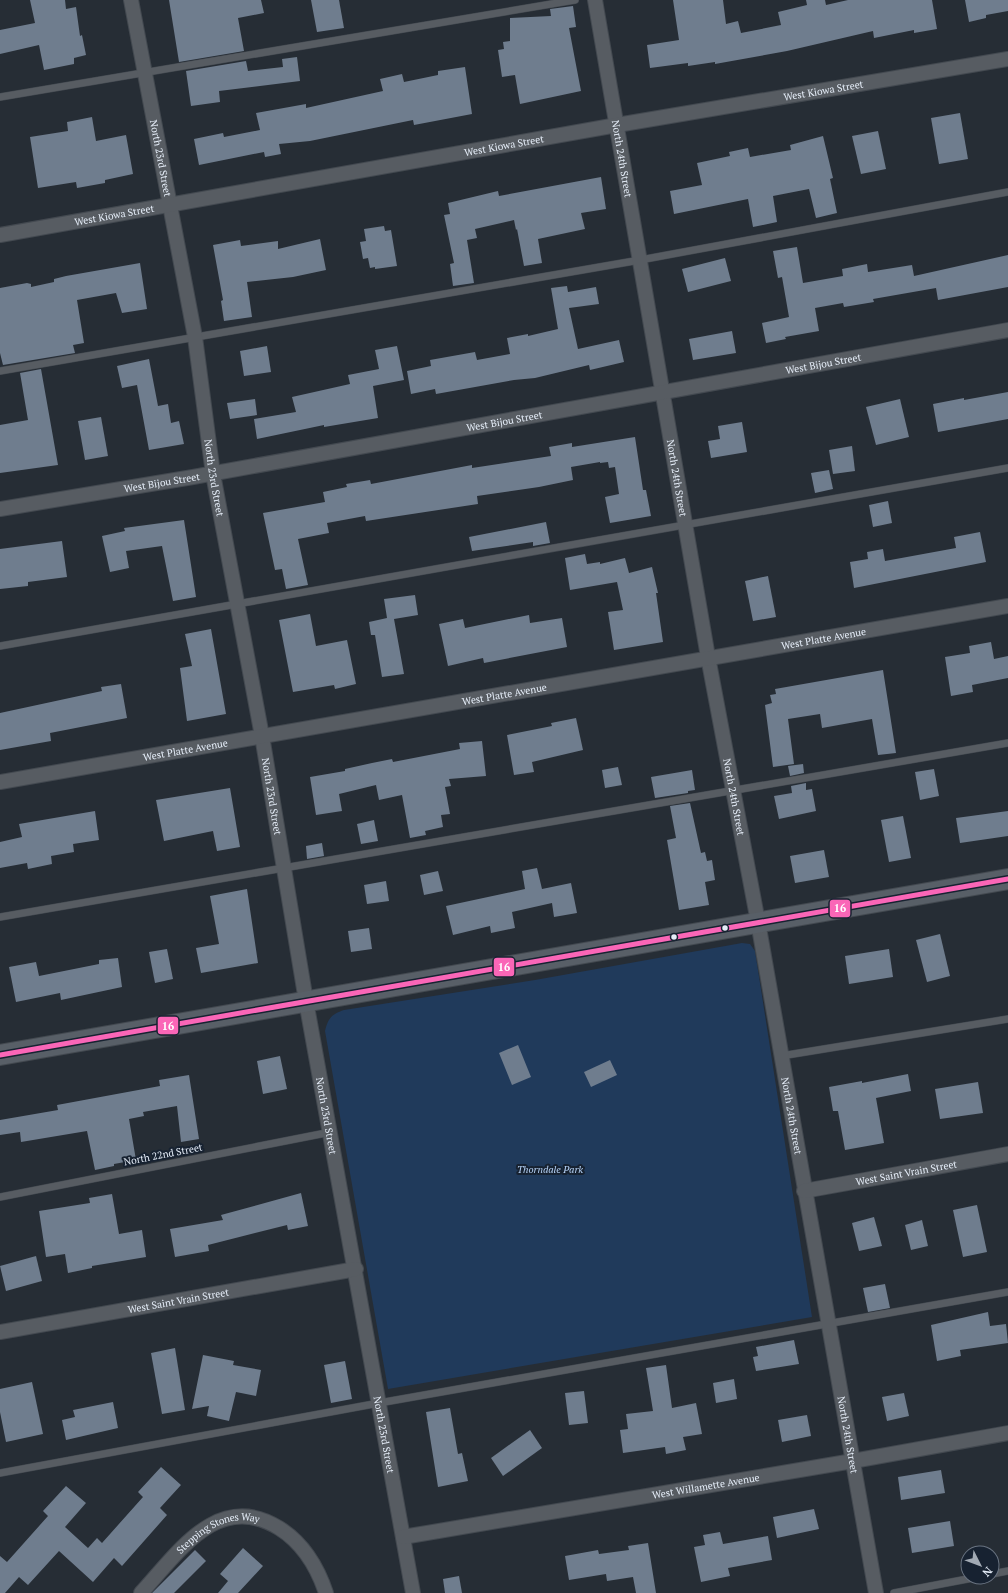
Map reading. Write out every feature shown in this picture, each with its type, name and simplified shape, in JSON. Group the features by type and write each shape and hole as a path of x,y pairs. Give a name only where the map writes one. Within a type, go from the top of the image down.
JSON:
{"main road":[{"path":"0,1055 1008,879"}],"street":[{"name":"North 23rd Street","path":"131,0 143,72 195,338 213,474 262,736 306,1001 356,1268 412,1593"},
{"name":"North 24th Street","path":"595,0 684,523 758,922 804,1191 876,1593"},
{"name":"West Kiowa Street","path":"0,235 617,125 1008,58"},
{"name":"West Bijou Street","path":"0,509 213,474 1008,330"},
{"name":"West Platte Avenue","path":"0,782 708,657 1008,606"},
{"name":"West Saint Vrain Street","path":"804,1191 1008,1154"},
{"name":"West Saint Vrain Street","path":"0,1332 356,1268"},
{"name":"West Willamette Avenue","path":"403,1537 853,1461 1008,1433"},
{"name":"Stepping Stones Way","path":"141,1593 194,1537 218,1520 229,1516 241,1515 253,1516 268,1522 296,1542 314,1565 326,1593"}],"lane":[{"path":"0,98 143,72 575,0"},
{"path":"0,371 640,260 1008,192"},
{"path":"0,646 237,605 684,523 1008,468"},
{"path":"0,917 1008,743"},
{"path":"781,1056 1008,1019"},
{"name":"North 22nd Street","path":"0,1197 330,1132"},
{"path":"0,1473 828,1322 1008,1292"},
{"path":"894,1593 960,1580"}],"green space":[{"name":"Thorndale Park","path":"742,943 750,944 755,951 812,1317 388,1389 325,1031 331,1017 344,1010 535,980"}],"building":[{"path":"30,0 65,0 66,9 76,7 80,36 82,35 86,55 74,58 74,64 44,70 39,45 0,54 0,30 35,23"},
{"path":"169,0 261,0 264,13 238,18 244,51 179,62"},
{"path":"311,0 339,0 344,28 317,32"},
{"path":"673,0 723,0 726,24 738,21 741,33 781,25 778,12 807,5 806,0 825,0 826,5 848,0 932,0 937,29 914,33 914,30 874,38 873,31 787,51 715,64 715,62 688,66 688,63 650,68 647,45 679,40"},
{"path":"965,0 1008,0 1008,11 986,15 986,18 969,22"},
{"path":"573,6 576,27 569,28 581,91 520,104 515,75 502,77 498,50 504,49 503,42 510,41 510,18 551,16 550,9"},
{"path":"297,57 300,81 219,91 220,102 191,106 186,71 246,61 248,71 283,67 282,59"},
{"path":"465,67 472,114 414,125 413,120 310,141 279,144 281,154 265,157 264,152 199,165 194,139 223,133 224,137 260,130 256,113 306,104 306,108 383,91 380,79 402,74 404,82 438,75 438,71"},
{"path":"960,113 968,159 939,164 931,118"},
{"path":"92,117 96,141 126,135 133,174 105,180 105,183 77,188 76,182 38,188 30,137 68,131 67,122"},
{"path":"878,131 886,169 861,174 852,136"},
{"path":"823,136 833,178 830,179 837,213 816,218 809,189 773,196 777,222 753,227 748,199 674,214 670,191 702,185 697,163 730,156 729,152 748,148 750,157 791,150 790,145"},
{"path":"601,177 606,209 581,213 585,229 538,239 542,263 524,266 514,220 475,229 477,238 467,240 474,283 453,286 450,264 454,263 444,215 450,214 448,203 498,191 499,196"},
{"path":"384,226 385,231 391,230 397,266 375,269 375,267 370,268 368,258 363,259 360,242 366,241 364,229"},
{"path":"320,239 326,270 293,277 247,282 252,317 224,321 221,301 223,300 213,245 240,240 241,246 278,241 278,249"},
{"path":"797,247 803,283 843,276 842,269 867,264 868,272 912,265 914,276 1008,255 1008,287 938,300 936,288 873,299 874,302 844,307 843,303 815,308 819,331 785,337 786,339 766,343 762,323 789,317 782,277 778,278 773,251"},
{"path":"725,258 731,281 688,292 682,269"},
{"path":"140,263 147,309 122,313 116,293 77,300 84,343 73,345 75,353 3,365 0,353 0,288 27,283 31,284 31,287 54,282 54,279 66,276"},
{"path":"567,286 568,292 596,287 599,304 569,308 578,349 619,340 624,362 590,370 589,365 535,378 514,380 436,394 435,389 411,394 407,371 431,366 430,360 475,352 477,360 510,354 507,338 528,334 528,336 558,329 551,288"},
{"path":"732,331 736,353 693,360 689,339"},
{"path":"267,346 271,372 244,376 240,351"},
{"path":"397,346 404,380 373,386 378,418 324,427 324,425 257,439 254,419 296,412 292,397 350,384 348,375 379,369 375,350"},
{"path":"149,359 158,406 168,404 171,423 179,421 184,444 149,450 137,385 122,388 117,366"},
{"path":"41,369 58,465 0,473 0,425 28,420 20,373"},
{"path":"1008,392 1008,419 938,432 933,404"},
{"path":"255,399 257,415 230,419 227,403"},
{"path":"900,399 909,437 876,445 866,407"},
{"path":"101,417 108,456 85,460 78,421"},
{"path":"742,422 747,452 711,458 708,441 720,439 718,426"},
{"path":"635,437 643,490 646,490 651,516 610,523 605,497 619,494 615,467 609,468 608,462 600,462 571,467 573,480 539,487 477,496 478,504 366,521 365,516 327,523 329,533 298,539 308,585 286,589 282,569 275,570 263,513 325,502 323,492 347,487 346,484 370,480 371,484 472,465 472,468 551,456 549,447 572,443 572,447"},
{"path":"852,446 855,471 833,474 829,450"},
{"path":"829,470 833,489 815,493 811,473"},
{"path":"888,501 892,523 873,527 869,505"},
{"path":"184,520 196,597 173,601 162,546 126,551 129,568 110,572 102,536 125,531 124,528"},
{"path":"546,522 550,543 533,546 533,542 472,551 469,537"},
{"path":"980,532 986,562 854,588 850,562 868,559 867,552 883,549 885,561 956,548 954,537"},
{"path":"62,541 67,577 28,582 28,586 0,589 0,549"},
{"path":"585,554 587,564 600,562 600,564 625,558 629,573 652,567 658,593 656,593 663,642 614,650 608,612 623,610 617,582 570,590 565,558"},
{"path":"768,576 776,617 753,621 745,581"},
{"path":"415,595 418,615 394,619 404,674 382,677 375,635 371,635 369,622 387,618 384,599"},
{"path":"310,614 316,646 347,640 356,684 335,689 334,685 293,692 279,620"},
{"path":"529,615 530,623 562,618 567,647 484,663 483,658 448,666 439,624 463,619 465,628"},
{"path":"211,629 226,714 187,721 180,668 192,666 185,634"},
{"path":"991,642 994,659 1008,656 1008,678 972,685 973,692 951,696 945,657 970,653 969,646"},
{"path":"883,670 896,753 878,755 872,719 822,728 820,714 788,719 794,764 773,767 765,705 772,703 770,695 776,694 775,689"},
{"path":"121,684 127,718 50,733 51,741 0,750 0,713 102,691 101,687"},
{"path":"576,718 583,750 532,762 534,772 514,775 507,735 552,726 551,723"},
{"path":"482,741 486,776 449,779 451,786 445,787 450,814 441,815 443,827 425,831 426,835 410,838 402,795 379,800 376,785 339,794 342,811 316,815 310,777 345,771 345,769 392,759 393,762 460,749 459,743"},
{"path":"803,764 804,773 790,776 788,766"},
{"path":"618,767 622,785 605,788 602,770"},
{"path":"934,769 939,796 920,800 915,772"},
{"path":"692,770 695,790 688,791 688,793 655,798 651,777"},
{"path":"806,783 806,790 812,789 816,811 779,819 774,796 792,793 791,786"},
{"path":"230,788 240,847 217,851 213,831 164,841 156,800"},
{"path":"690,803 701,853 705,852 707,861 712,860 715,880 705,882 709,905 679,910 667,840 676,838 670,806"},
{"path":"95,811 99,840 73,844 74,852 51,856 52,864 28,869 27,863 0,868 0,842 22,837 19,824"},
{"path":"1008,811 1008,836 960,843 956,818"},
{"path":"903,816 911,858 889,862 881,820"},
{"path":"374,820 378,841 361,844 357,824"},
{"path":"322,843 324,856 307,859 306,846"},
{"path":"824,850 829,877 795,883 790,856"},
{"path":"537,868 542,889 571,883 577,913 554,917 552,903 512,912 515,928 491,933 490,926 453,935 446,906 525,889 522,871"},
{"path":"438,871 443,891 424,895 420,875"},
{"path":"386,881 389,901 367,904 364,885"},
{"path":"247,889 258,963 201,973 196,948 219,944 210,896"},
{"path":"369,928 372,949 351,952 348,931"},
{"path":"940,934 950,976 927,982 916,940"},
{"path":"167,949 173,979 155,983 149,952"},
{"path":"889,949 893,977 849,984 845,956"},
{"path":"118,958 122,987 61,1000 60,993 16,1002 9,967 36,962 39,976 99,964 99,960"},
{"path":"518,1045 531,1077 512,1085 499,1053"},
{"path":"280,1056 287,1089 263,1094 257,1061"},
{"path":"610,1060 617,1075 591,1087 584,1072"},
{"path":"908,1074 911,1091 876,1098 884,1143 845,1150 838,1111 833,1111 829,1087 862,1081 862,1083"},
{"path":"189,1075 199,1139 181,1142 177,1106 143,1112 144,1116 129,1119 136,1160 114,1164 114,1166 95,1170 87,1131 21,1142 20,1132 0,1135 0,1120 58,1110 57,1105 160,1086 159,1080"},
{"path":"978,1082 983,1113 940,1119 935,1089"},
{"path":"301,1193 308,1226 288,1230 287,1225 208,1245 209,1251 175,1257 170,1229 223,1220 221,1215"},
{"path":"112,1194 119,1234 142,1230 146,1257 92,1266 92,1268 68,1273 65,1254 46,1257 39,1211 90,1203 89,1198"},
{"path":"977,1205 987,1252 963,1257 953,1210"},
{"path":"874,1217 882,1246 859,1251 852,1223"},
{"path":"922,1220 928,1246 911,1250 905,1225"},
{"path":"36,1256 42,1281 6,1291 0,1266"},
{"path":"885,1284 890,1308 868,1312 863,1288"},
{"path":"988,1312 990,1326 1006,1324 1008,1343 960,1350 961,1356 937,1361 931,1325"},
{"path":"794,1340 799,1364 756,1371 753,1357 758,1356 756,1347"},
{"path":"175,1348 185,1410 162,1414 151,1353"},
{"path":"203,1355 234,1361 233,1365 261,1370 256,1396 236,1392 229,1421 207,1416 209,1406 192,1409"},
{"path":"345,1361 352,1399 331,1403 324,1365"},
{"path":"666,1365 672,1408 696,1403 702,1434 683,1437 686,1450 666,1454 665,1447 623,1453 620,1430 628,1429 626,1414 653,1411 646,1368"},
{"path":"734,1379 737,1399 716,1403 713,1383"},
{"path":"32,1382 43,1434 6,1442 0,1412 0,1389"},
{"path":"584,1391 588,1423 569,1425 565,1393"},
{"path":"904,1393 909,1416 887,1421 882,1397"},
{"path":"113,1402 118,1428 66,1440 62,1420 75,1417 73,1410"},
{"path":"450,1408 458,1454 462,1453 468,1481 438,1487 426,1412"},
{"path":"807,1415 811,1436 782,1442 778,1420"},
{"path":"530,1430 542,1448 503,1476 491,1458"},
{"path":"161,1467 181,1485 160,1508 167,1515 122,1566 114,1558 93,1582 59,1551 28,1585 19,1577 5,1593 0,1593 0,1556 7,1562 48,1516 43,1511 66,1486 86,1503 65,1527 88,1548 97,1538 102,1543 143,1497 138,1492"},
{"path":"941,1470 945,1493 901,1500 898,1477"},
{"path":"814,1509 819,1529 777,1538 773,1517"},
{"path":"950,1521 954,1546 912,1553 908,1528"},
{"path":"720,1532 723,1544 768,1536 772,1560 728,1568 730,1576 701,1582 694,1547 705,1545 703,1535"},
{"path":"648,1543 656,1593 636,1593 633,1577 607,1581 606,1574 569,1580 565,1556 598,1550 599,1554 629,1550 628,1546"},
{"path":"243,1548 263,1566 238,1593 218,1593 228,1581 220,1574"},
{"path":"195,1550 206,1561 174,1593 152,1593"},
{"path":"459,1576 462,1593 445,1593 443,1579"}],"transit line":[{"name":"16","path":"0,1055 1008,879"}]}
